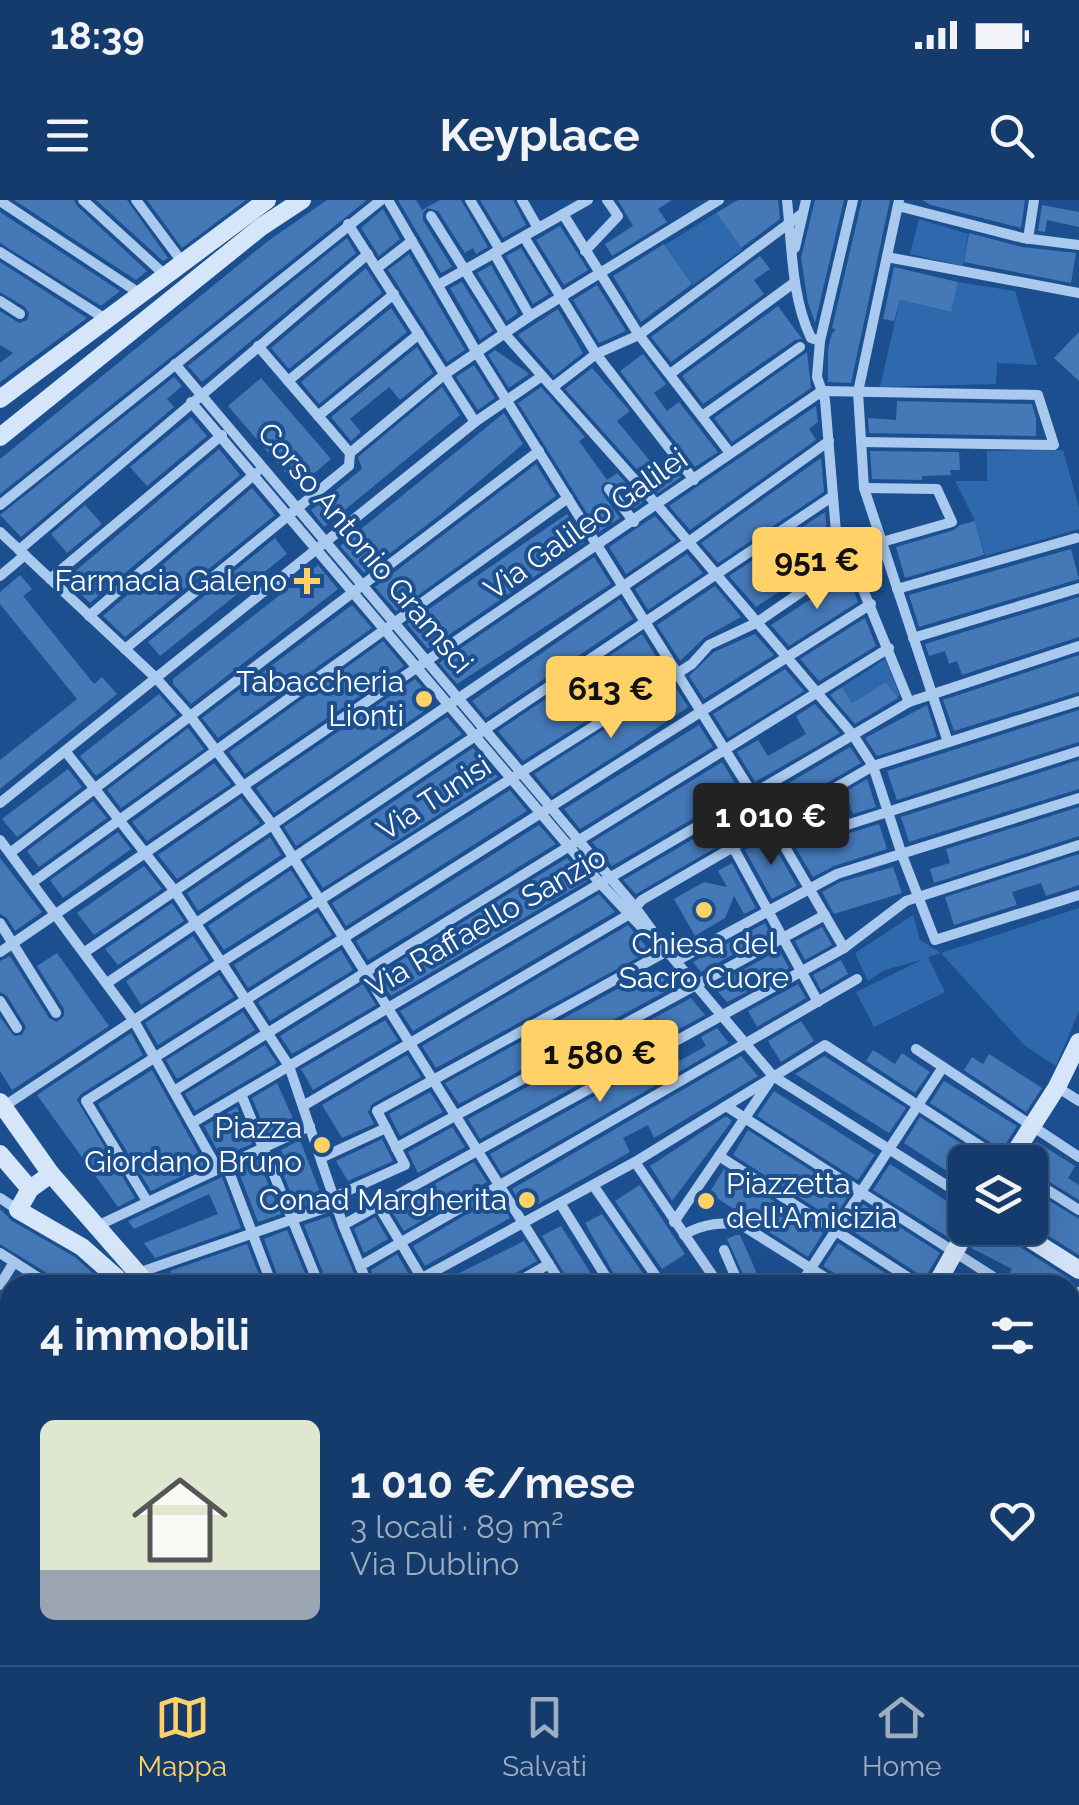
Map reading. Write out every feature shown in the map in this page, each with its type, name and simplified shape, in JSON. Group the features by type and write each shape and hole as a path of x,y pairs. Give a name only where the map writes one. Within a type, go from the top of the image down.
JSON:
{"street":[{"path":"83,200 165,275"},
{"path":"136,200 183,263"},
{"path":"0,399 267,200"},
{"path":"0,437 261,227 302,200"},
{"path":"0,505 348,224 384,200 621,588 753,794 844,948"},
{"path":"470,200 530,316"},
{"path":"522,200 538,228"},
{"path":"438,285 588,200"},
{"path":"584,251 618,216 607,200"},
{"path":"125,649 348,466 350,454 445,374 559,296 719,200"},
{"path":"788,200 795,282 803,320 811,338 820,342"},
{"path":"793,256 806,200"},
{"path":"853,200 820,342 817,377 829,441 838,556 855,570 910,702"},
{"path":"1028,239 1034,200"},
{"path":"0,201 139,294"},
{"path":"948,742 864,488 858,392 899,203 1028,239 1079,245"},
{"path":"552,388 596,354 639,334 803,213"},
{"path":"563,214 639,334 730,453"},
{"path":"431,216 505,334 853,735 873,766 935,940 1079,896"},
{"path":"348,224 475,422"},
{"path":"524,236 596,354 694,480"},
{"path":"377,268 412,242"},
{"path":"0,252 104,318"},
{"path":"0,576 195,399 368,254"},
{"path":"886,257 1079,293"},
{"path":"670,374 795,282"},
{"path":"288,381 394,294"},
{"path":"0,301 20,314"},
{"path":"318,416 419,334"},
{"path":"258,346 350,454"},
{"path":"702,416 800,347"},
{"name":"Corso Antonio Gramsci","path":"175,364 195,399 774,1076 948,1186"},
{"path":"0,803 475,422 542,376"},
{"path":"822,392 1038,395 1054,445 861,442"},
{"name":"Via Galileo Galilei","path":"0,952 822,392"},
{"path":"50,579 224,433"},
{"path":"84,952 687,543 829,441"},
{"path":"10,853 539,451"},
{"path":"89,616 257,472"},
{"name":"Via Tunisi","path":"2,1105 692,664 709,645 756,623 845,562 882,542 952,522 936,488 864,488"},
{"path":"609,490 634,522"},
{"path":"108,983 834,496"},
{"path":"33,882 568,498"},
{"path":"0,532 156,678 272,824 556,1275"},
{"path":"897,589 1076,538"},
{"path":"912,638 1079,588"},
{"path":"147,1202 86,1101 871,604"},
{"name":"Via Raffaello Sanzio","path":"192,1123 910,702 1079,646"},
{"path":"174,1092 889,648"},
{"path":"303,1106 412,1045 733,847 873,766 1079,701"},
{"path":"830,830 1079,751"},
{"path":"66,752 174,890 289,1066 332,1203 364,1275"},
{"path":"676,961 837,874 1079,798"},
{"path":"0,840 134,1021 192,1123 222,1166 268,1275"},
{"path":"342,1224 844,948 906,901 1079,845"},
{"path":"733,847 818,1002"},
{"path":"396,1148 825,915"},
{"path":"0,922 56,1013"},
{"path":"153,1275 332,1203 350,1190 405,1165 377,1112 668,951"},
{"path":"360,1266 857,979"},
{"path":"0,1002 17,1028"},
{"path":"1019,1145 1057,1087 1079,1044"},
{"path":"436,1275 635,1162 825,1046 980,1145"},
{"path":"916,1049 1079,1157"},
{"path":"806,1275 943,1067"},
{"path":"674,1222 774,1076"},
{"path":"1057,1087 1079,1102"},
{"path":"241,1094 314,1275"},
{"path":"2,1105 51,1174 140,1275"},
{"path":"726,1106 990,1275"},
{"path":"97,1226 310,1126"},
{"path":"321,1158 386,1128"},
{"path":"0,1154 30,1189"},
{"path":"719,1156 904,1275"},
{"path":"635,1162 712,1275"},
{"path":"18,1210 30,1189 51,1174"},
{"path":"593,1185 655,1275"},
{"path":"1048,1190 1079,1210"},
{"path":"0,1198 82,1248 109,1275"},
{"path":"560,1203 605,1275"},
{"path":"378,1205 420,1275"},
{"path":"684,1234 697,1227 734,1223 745,1226 821,1275"},
{"path":"941,1275 957,1245"},
{"path":"1040,1245 1079,1270"},
{"path":"724,1250 735,1275"},
{"path":"0,1253 34,1275"},
{"path":"6,1275 14,1262"},
{"path":"530,1275 549,1264"}],"shaded area":[{"path":"716,213 742,250 693,285 665,245"},
{"path":"919,219 968,234 963,266 910,254"},
{"path":"958,282 1015,291 1037,365 997,363 996,384 880,387 900,300 950,312"},
{"path":"1063,450 1079,508 1079,529 985,556 975,521 955,481 987,481 987,451"},
{"path":"885,659 900,695 897,697 886,682 852,703 842,687"},
{"path":"1079,908 1079,1011 1056,1066 1025,1046 941,953"},
{"path":"913,915 920,940 941,953 928,957 945,992 874,1027 856,992 924,959 885,970 868,981 855,953"}],"building":[{"path":"14,200 74,200 147,271 136,280"},
{"path":"96,200 127,200 168,258 163,261"},
{"path":"147,200 246,200 182,248"},
{"path":"327,200 367,200 0,494 0,459 268,241"},
{"path":"398,200 416,200 422,210 440,200 461,200 488,247 476,254 473,248 465,253 438,211 427,208 423,220 452,267 441,273"},
{"path":"480,200 513,200 526,225 503,238"},
{"path":"618,200 672,200 658,209 667,222 612,256 605,244 633,226"},
{"path":"738,200 778,200 780,219 741,248 716,213"},
{"path":"815,200 844,200 815,323 801,258"},
{"path":"862,200 890,200 851,383 828,382 828,349 836,330 832,328"},
{"path":"922,200 1025,200 1021,228"},
{"path":"1042,205 1079,212 1079,227 1047,220 1045,232 1038,231"},
{"path":"383,209 400,239 379,256 361,228"},
{"path":"0,212 120,291 101,306 0,243"},
{"path":"560,226 588,270 564,285 536,240"},
{"path":"969,233 1022,247 1076,253 1071,283 964,262"},
{"path":"347,238 356,253 202,382 188,366"},
{"path":"664,244 692,284 641,322 613,276"},
{"path":"521,248 549,294 533,304 506,256"},
{"path":"409,254 465,350 447,362 388,270"},
{"path":"760,256 770,269 754,280 764,294 671,362 651,337"},
{"path":"0,262 87,318 0,382 0,363 13,353 0,345 0,311 19,323 27,320 29,313 0,292"},
{"path":"491,265 518,313 507,321 477,273"},
{"path":"894,267 958,282 951,312 900,300 894,321 883,319"},
{"path":"366,268 382,293 289,369 271,348"},
{"path":"462,282 493,331 480,340 450,288"},
{"path":"597,285 626,331 599,343 573,300"},
{"path":"778,306 802,339 795,340 703,404 682,376"},
{"path":"391,308 407,332 319,404 301,382"},
{"path":"558,309 583,353 554,376 518,335"},
{"path":"1079,332 1079,381 1054,358"},
{"path":"417,347 433,373 400,400 389,387 350,419 361,432 351,441 331,417"},
{"path":"495,350 529,374 509,388 488,355"},
{"path":"807,352 811,388 732,442 714,418"},
{"path":"643,354 666,384 654,393 667,411 679,402 718,452 695,467 620,371"},
{"path":"474,365 495,398 478,410 456,377"},
{"path":"592,368 630,411 617,421 660,473 670,464 681,477 658,493 565,389"},
{"path":"174,377 182,386 167,399 174,407 21,537 0,515"},
{"path":"261,378 331,459 298,487 228,406"},
{"path":"442,387 460,415 324,527 311,510 362,469 358,457"},
{"path":"541,387 585,437 579,441 607,480 617,473 643,502 635,508 615,483 605,482 602,493 620,518 599,532 518,403"},
{"path":"897,401 1032,404 1036,436 869,433 868,418 896,420"},
{"path":"816,406 818,422 809,429 816,440 690,530 669,506"},
{"path":"504,413 523,444 364,573 340,546"},
{"path":"191,417 207,436 147,486 130,467"},
{"path":"219,449 240,475 90,603 66,579"},
{"path":"870,451 959,452 960,470 950,470 951,475 922,476 922,480 872,479"},
{"path":"821,458 824,492 718,563 701,543"},
{"path":"536,464 556,496 396,611 375,587"},
{"path":"252,488 275,515 125,637 103,616"},
{"path":"85,505 102,524 67,553 51,534"},
{"path":"825,512 829,559 756,607 729,576"},
{"path":"567,514 585,542 428,649 407,624"},
{"path":"655,516 676,540 626,574 609,547"},
{"path":"975,521 984,555 905,578 896,547"},
{"path":"275,538 287,554 160,656 148,642"},
{"path":"1071,549 1079,579 919,627 909,595"},
{"path":"687,554 703,573 648,610 635,589"},
{"path":"594,557 611,584 457,684 439,663"},
{"path":"318,565 338,589 191,704 173,679"},
{"path":"20,575 32,589 23,596 94,684 102,677 117,694 0,789 0,760 77,699 0,604 0,592"},
{"path":"848,575 858,602 789,646 771,625"},
{"path":"715,586 741,617 705,637 680,661 657,625"},
{"path":"1079,597 1079,637 962,675 957,661 949,664 945,651 929,656 925,644"},
{"path":"620,599 633,619 486,718 472,701"},
{"path":"352,605 372,628 218,738 202,718"},
{"path":"865,618 876,646 819,681 800,659"},
{"path":"642,634 665,671 523,761 498,731"},
{"path":"755,634 774,655 704,699 689,676 714,652"},
{"path":"383,641 404,666 245,774 229,752"},
{"path":"1079,655 1079,692 954,731 943,700"},
{"path":"785,669 804,691 728,738 713,714"},
{"path":"415,679 436,703 274,813 256,788"},
{"path":"886,682 898,698 855,724 830,695 842,687 852,703"},
{"path":"674,685 688,707 552,796 534,774"},
{"path":"159,694 177,715 96,776 80,756"},
{"path":"815,704 840,733 755,782 737,752 758,740 768,756 806,734 796,716"},
{"path":"927,705 937,737 877,756 865,738"},
{"path":"1079,710 1079,742 897,800 887,771"},
{"path":"447,717 462,734 296,846 284,827"},
{"path":"699,725 713,747 580,829 564,809"},
{"path":"188,728 204,749 121,808 107,790"},
{"path":"850,747 861,763 775,813 765,797"},
{"path":"473,748 498,777 323,888 305,861"},
{"path":"1079,760 1079,789 909,842 901,817"},
{"path":"722,762 740,791 612,866 592,842"},
{"path":"214,763 231,784 147,841 132,822"},
{"path":"68,769 82,787 17,837 2,819"},
{"path":"867,779 876,807 853,814 845,792"},
{"path":"510,790 527,811 346,926 332,903"},
{"path":"241,798 260,823 177,879 158,855"},
{"path":"93,801 107,818 39,867 27,851"},
{"path":"750,806 760,822 636,894 623,880"},
{"path":"1079,807 1079,836 934,883 930,869 950,863 946,849"},
{"path":"797,820 804,833 819,825 830,839 879,824 887,849 813,877 784,828"},
{"path":"539,825 556,844 368,960 356,941"},
{"path":"118,832 131,849 63,898 50,880"},
{"path":"270,837 281,855 198,911 187,893"},
{"path":"769,837 797,886 772,899 745,850"},
{"path":"1079,854 1079,885 1046,896 1041,883 1012,892 1017,905 954,925 945,897"},
{"path":"0,858 42,912 15,931 0,914"},
{"path":"567,858 587,881 391,996 377,975"},
{"name":"Chiesa del Sacro Cuore","path":"732,863 756,908 744,914 734,896 725,918 695,936 674,899 704,882 727,887 718,871"},
{"path":"144,866 162,889 94,935 77,913"},
{"path":"893,867 902,893 834,914 822,892 840,882"},
{"path":"291,870 308,897 224,950 208,926"},
{"path":"599,894 615,912 413,1031 400,1011"},
{"path":"172,903 184,921 118,965 105,949"},
{"path":"317,912 332,935 248,988 234,965"},
{"path":"765,923 771,934 701,972 693,962"},
{"path":"628,925 650,951 436,1068 422,1046"},
{"path":"822,927 832,945 805,960 795,941"},
{"path":"193,936 209,960 141,1005 126,981"},
{"path":"341,950 353,970 270,1021 258,1002"},
{"path":"779,950 789,968 768,980 764,971 743,983 747,992 727,1002 713,986"},
{"path":"57,953 109,1026 12,1090 0,1071 0,1017 14,1036 22,1035 26,1027 7,996 0,992 0,961 10,956 49,1018 57,1022 64,1016 64,1009 37,966"},
{"path":"841,960 848,974 821,990 813,975"},
{"path":"669,973 679,984 459,1104 445,1083 641,976 646,985"},
{"path":"219,975 234,997 158,1045 145,1023"},
{"path":"363,984 376,1005 292,1054 280,1036"},
{"path":"798,984 806,998 757,1027 748,1011"},
{"path":"691,998 705,1015 480,1139 468,1119"},
{"path":"243,1012 255,1030 177,1079 166,1060"},
{"path":"385,1020 398,1040 313,1090 301,1069"},
{"path":"801,1021 814,1041 781,1062 768,1041"},
{"path":"717,1028 729,1043 502,1174 490,1154 674,1052 679,1061 706,1046 701,1037"},
{"path":"131,1033 143,1055 77,1100 135,1198 118,1207 37,1095"},
{"path":"265,1045 277,1063 195,1111 185,1094"},
{"path":"873,1050 895,1064 902,1053 930,1072 915,1093 866,1061"},
{"path":"989,1054 1042,1088 1026,1112 964,1070 972,1057 983,1064"},
{"path":"407,1055 421,1077 372,1104 368,1112 374,1124 342,1138 322,1105"},
{"path":"741,1056 758,1076 654,1138 648,1125 623,1138 630,1152 526,1211 512,1189"},
{"path":"824,1056 906,1108 889,1133 795,1074"},
{"path":"152,1070 205,1165 151,1191 98,1104"},
{"path":"944,1081 1017,1126 1005,1145 994,1145 930,1103"},
{"path":"277,1083 295,1123 268,1136 252,1098"},
{"path":"774,1091 875,1155 858,1180 757,1116"},
{"path":"430,1092 443,1112 400,1136 389,1114"},
{"path":"237,1107 252,1144 221,1157 204,1126"},
{"path":"726,1116 732,1121 672,1201 650,1166"},
{"path":"920,1117 964,1145 948,1145 948,1172 904,1143"},
{"path":"452,1127 465,1147 418,1173 408,1152"},
{"path":"748,1130 849,1195 833,1219 733,1155"},
{"path":"382,1139 393,1161 348,1181 336,1161"},
{"path":"300,1140 323,1200 297,1209 277,1158 283,1156 281,1150"},
{"path":"1048,1149 1075,1166 1068,1178 1079,1185 1079,1200 1048,1181"},
{"path":"258,1160 281,1214 258,1222 238,1170"},
{"path":"474,1162 487,1182 404,1231 390,1209"},
{"path":"890,1164 948,1202 948,1237 873,1190"},
{"path":"724,1169 823,1233 808,1257 709,1193"},
{"path":"222,1177 241,1228 155,1258 144,1243 218,1214 209,1194 134,1229 128,1221"},
{"path":"640,1185 685,1254 662,1269 615,1201"},
{"path":"496,1197 510,1218 425,1266 413,1246"},
{"path":"1048,1200 1079,1219 1079,1255 1048,1235"},
{"path":"863,1204 940,1253 927,1275 920,1275 848,1228"},
{"path":"0,1209 12,1221 75,1257 95,1275 50,1275 0,1244"},
{"path":"602,1214 644,1275 614,1275 585,1223"},
{"path":"330,1216 355,1275 324,1275 304,1225"},
{"path":"375,1217 388,1239 364,1253 354,1229"},
{"path":"561,1226 592,1275 565,1275 542,1236"},
{"path":"287,1230 306,1275 277,1275 264,1239"},
{"path":"740,1235 758,1275 743,1275 727,1239"},
{"path":"524,1241 537,1261 514,1275 455,1275"},
{"path":"838,1243 888,1275 837,1275 823,1266"},
{"path":"247,1244 259,1275 173,1275 170,1271"},
{"path":"972,1245 1017,1245 1063,1275 1009,1275 1012,1269 971,1248"},
{"path":"397,1254 408,1273 373,1275 371,1270"}],"place":[{"name":"Farmacia Galeno","path":"307,581"},
{"name":"Tabaccheria Lionti","path":"424,699"},
{"name":"Chiesa del Sacro Cuore","path":"704,910"},
{"name":"Piazza Giordano Bruno","path":"322,1145"},
{"name":"Conad Margherita","path":"527,1200"},
{"name":"Piazzetta dell'Amicizia","path":"706,1201"}]}
